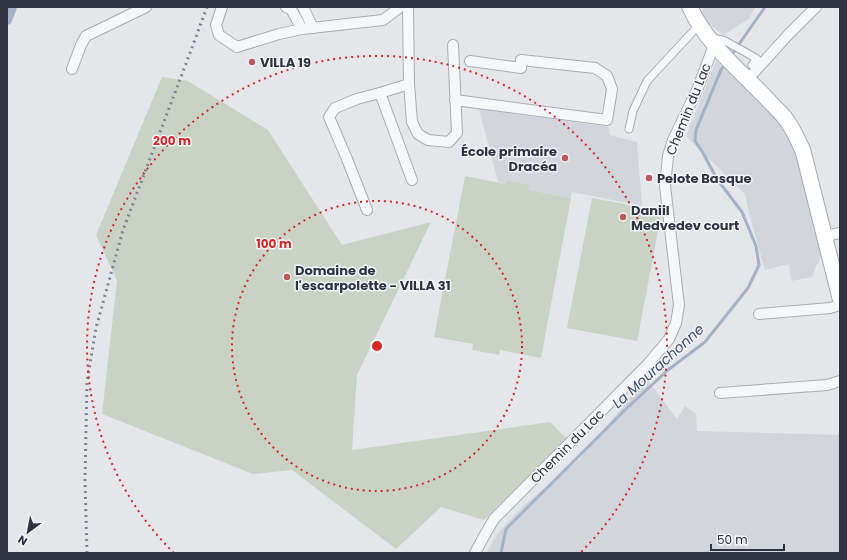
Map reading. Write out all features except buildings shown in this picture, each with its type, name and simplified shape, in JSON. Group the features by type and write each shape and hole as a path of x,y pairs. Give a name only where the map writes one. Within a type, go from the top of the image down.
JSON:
{"main road":[{"path":"694,14 716,43 749,74 786,118 794,132 803,151 840,298"}],"street":[{"path":"72,69 86,36 146,7"},
{"path":"222,7 216,25 219,35 237,47 279,34 302,29 383,20 398,9"},
{"path":"286,7 291,9 302,29"},
{"path":"303,7 313,28"},
{"path":"408,7 409,84 412,122 418,134 428,140 449,142 457,133 453,45"},
{"path":"749,74 816,7"},
{"path":"629,129 633,111 647,81 694,14"},
{"path":"716,43 745,52 757,59 752,65 749,74"},
{"name":"Chemin du Lac","path":"475,553 494,519 648,364 669,339 676,323 679,305 665,186 668,156 673,140 697,90 716,43"},
{"path":"455,100 607,120 612,89 607,76 594,68 522,60 521,68 470,61"},
{"path":"367,210 329,117 335,108 357,99 380,94 409,84"},
{"path":"380,94 412,180"},
{"path":"825,236 840,233"},
{"path":"759,314 830,308 840,305"},
{"path":"720,393 827,385 840,379"}],"shaded area":[{"path":"703,7 755,7 749,19 723,35 702,18"},
{"path":"716,61 773,112 789,134 823,250 812,277 791,281 789,264 765,270 745,194 686,136"},
{"path":"162,77 188,81 268,130 342,245 431,222 357,375 352,450 550,422 567,439 484,520 441,507 396,549 292,470 253,474 102,414 117,281 96,235"},
{"name":"École primaire Dracéa","path":"479,109 609,127 610,135 637,142 642,206 572,192 571,198 529,190 530,185 506,180 505,184 498,182"},
{"path":"465,176 505,184 506,180 530,185 529,190 571,198 541,358 500,350 499,355 472,350 473,344 434,337"},
{"path":"592,198 662,211 637,341 567,328"},
{"path":"646,378 677,419 685,406 696,414 697,431 840,435 840,553 486,553 498,533 524,505 579,460"}],"waterway":[{"path":"7,20 12,7"},
{"name":"La Mourachonne","path":"730,57 765,7"},
{"name":"La Mourachonne","path":"501,553 506,529 628,407 668,370 705,342 748,288 759,265 756,246 742,212 717,179 695,141 696,130 721,70 726,63"}],"railway":[{"path":"87,553 85,480 87,382 96,328 123,230 207,7"}],"place":[{"name":"VILLA 19","path":"252,62"},
{"name":"École primaire Dracéa","path":"565,158"},
{"name":"Pelote Basque","path":"649,178"},
{"name":"Daniil Medvedev court","path":"623,217"},
{"name":"Domaine de l'escarpolette - VILLA 31","path":"287,277"}]}
